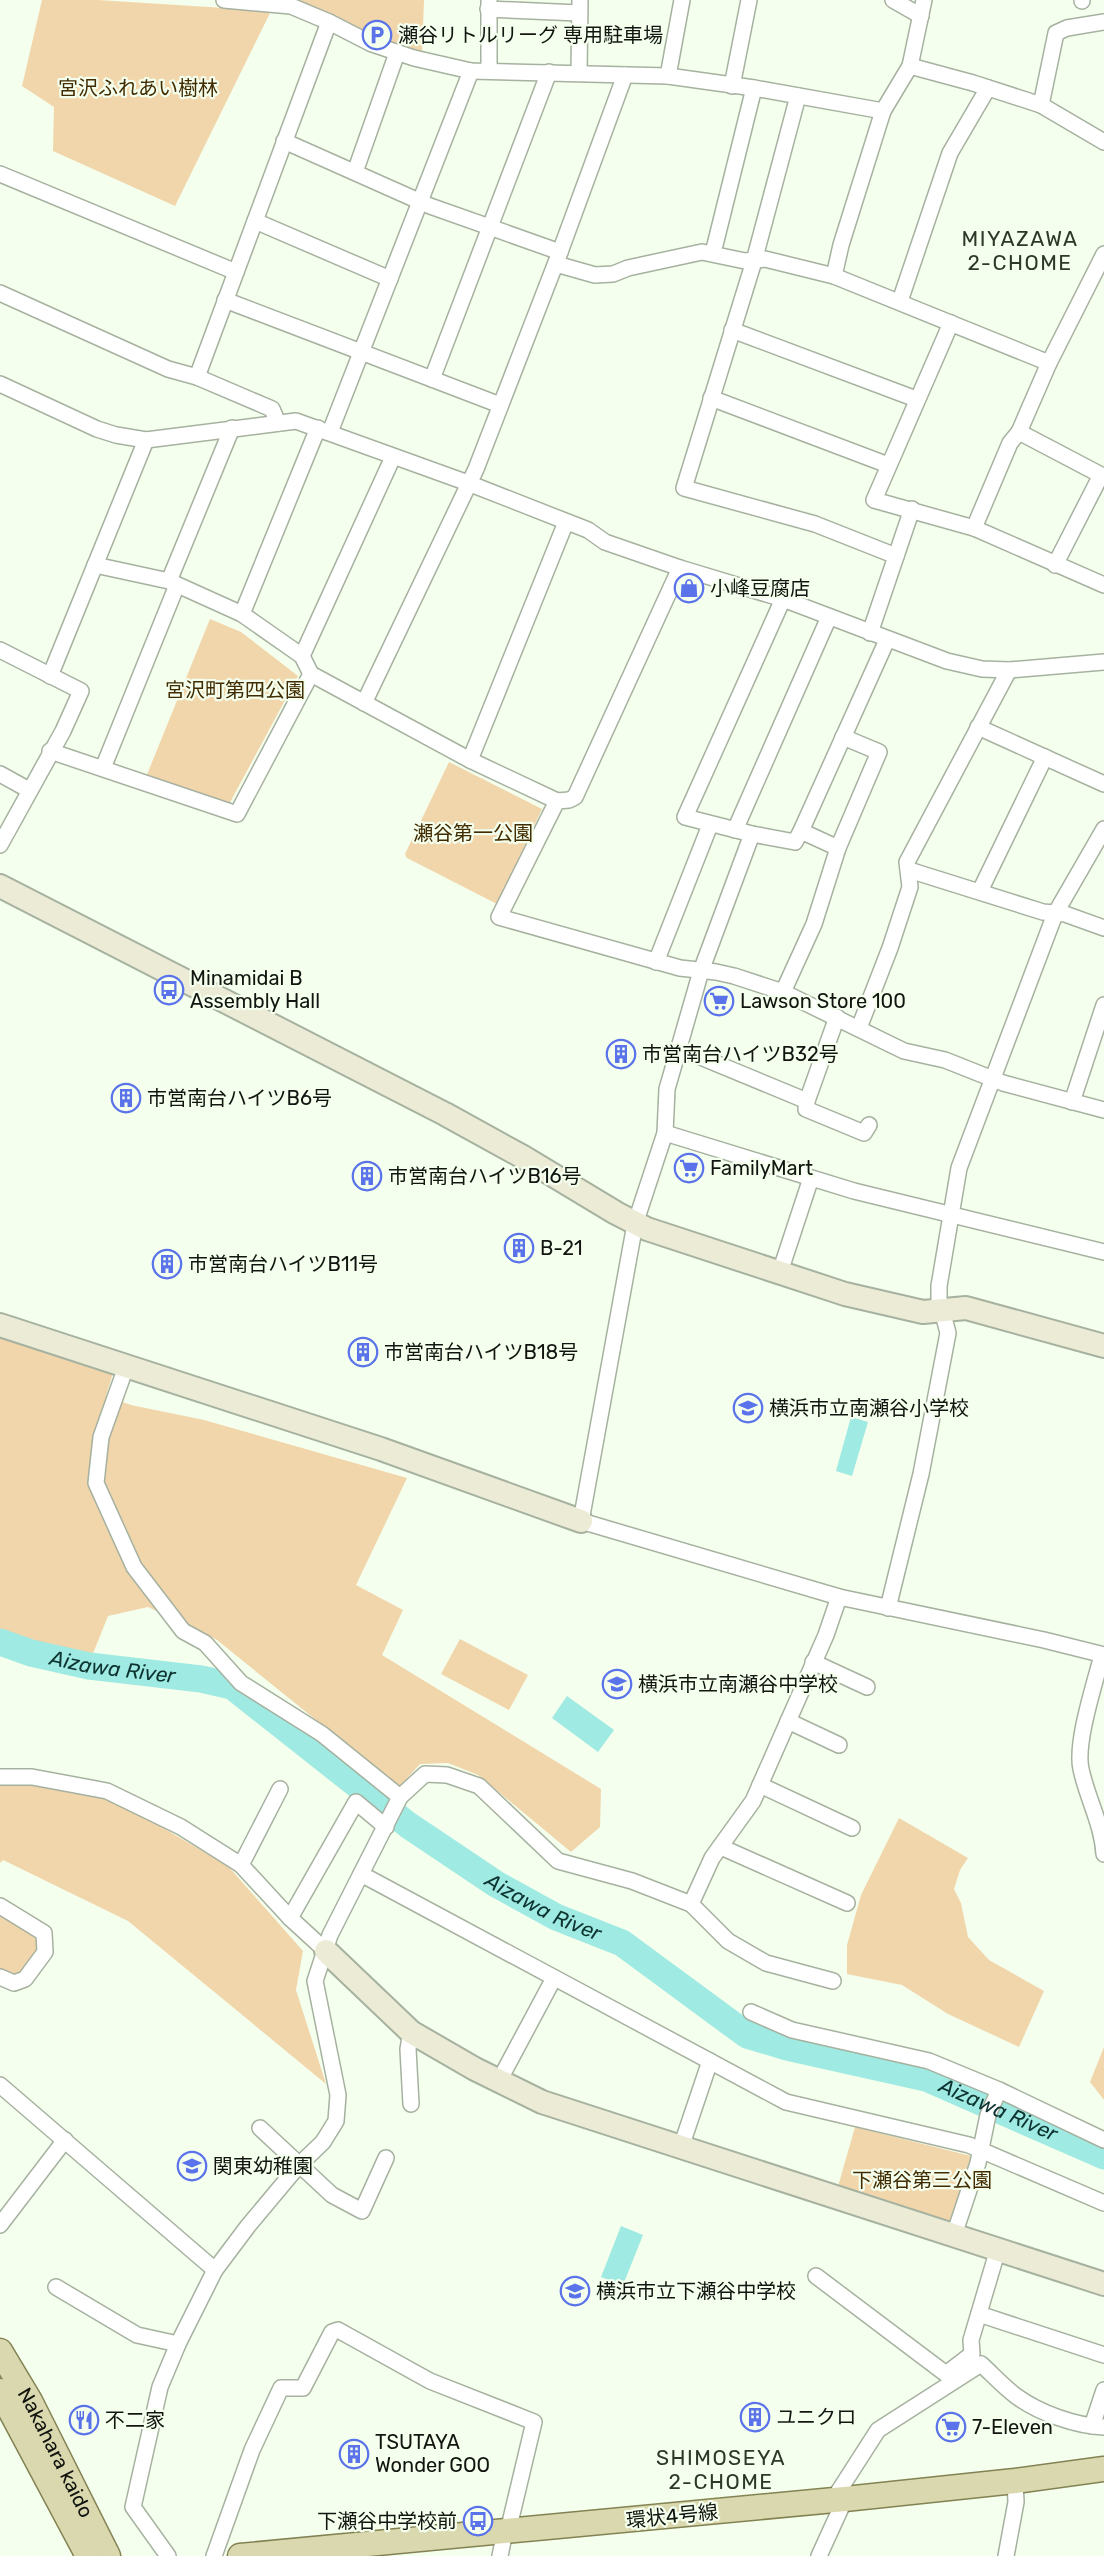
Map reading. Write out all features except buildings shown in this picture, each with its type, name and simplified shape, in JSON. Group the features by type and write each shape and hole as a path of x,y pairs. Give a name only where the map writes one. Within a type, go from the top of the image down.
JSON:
{"main road":[{"name":"Nakahara kaido","path":"0,2351 30,2401 108,2556"},
{"name":"Nakahara kaido","path":"0,2391 88,2556"},
{"name":"環状4号線","path":"240,2556 409,2549 507,2531 839,2500 1104,2469"}],"street":[{"path":"224,0 291,6 372,44 414,58 471,71 668,76 754,88 883,111"},
{"path":"668,76 682,0"},
{"path":"732,86 749,0"},
{"path":"893,0 921,16"},
{"path":"834,276 841,245 883,111 910,66 924,0"},
{"path":"489,70 488,4 579,6 579,73"},
{"path":"197,377 329,22"},
{"path":"1041,105 1056,33 1067,28 1104,22"},
{"path":"355,172 397,53"},
{"path":"910,66 1041,105 1103,139"},
{"path":"242,614 361,352 471,71"},
{"path":"432,379 549,72"},
{"path":"364,703 468,483 558,258 625,75"},
{"path":"713,253 754,88"},
{"path":"900,301 950,153 988,88"},
{"path":"798,96 754,261 684,488 815,524 896,556"},
{"path":"284,141 420,201 490,227 595,275 613,274 656,261 702,252 745,261 765,259 834,276 1049,363"},
{"path":"0,174 236,272"},
{"path":"255,221 390,279"},
{"path":"974,528 1010,443 1019,432 1049,363 1104,254"},
{"path":"0,293 168,369 197,377 272,409 278,423"},
{"path":"225,300 500,405"},
{"path":"951,323 874,500 974,528 1104,585"},
{"path":"732,330 916,399"},
{"path":"0,384 98,429 116,435 146,440 296,421 468,483 588,530 605,542 680,568 783,599 947,661 982,669 1009,670 1104,662"},
{"path":"711,398 888,465"},
{"path":"103,768 232,429"},
{"path":"1019,432 1101,475 1055,565"},
{"path":"50,676 146,440"},
{"path":"302,656 393,457"},
{"path":"870,633 912,509"},
{"path":"471,760 566,522"},
{"path":"95,566 173,583 242,614 302,656 311,674 471,760 557,801 570,800 575,797 680,568"},
{"path":"783,599 685,818 795,842 888,640"},
{"path":"735,830 830,617"},
{"path":"0,650 81,691 63,731 0,845"},
{"path":"859,1028 890,948 910,887 907,862 1009,670"},
{"path":"50,751 237,814 311,674"},
{"path":"978,727 1104,784"},
{"path":"783,992 814,924 838,848 879,752 843,737"},
{"path":"980,891 1045,758"},
{"path":"0,774 29,790"},
{"path":"557,801 499,917 656,962 689,970 734,976 783,992 904,1051 945,1060 993,1079 1104,1110"},
{"path":"656,962 710,825"},
{"path":"888,1608 921,1474 946,1345 947,1322 939,1286 959,1168 1055,914 1104,829"},
{"path":"801,831 838,848"},
{"path":"581,1521 634,1224 665,1133 667,1089 701,971 752,834"},
{"path":"909,870 1043,912 1065,914 1104,928"},
{"path":"0,886 452,1118 524,1157 634,1224 845,1294 923,1312 966,1308 1104,1346"},
{"path":"1072,1102 1104,1005"},
{"path":"837,1017 806,1109 864,1132 869,1125"},
{"path":"679,1048 807,1101"},
{"path":"665,1133 854,1191 1104,1252"},
{"path":"780,1272 811,1178"},
{"path":"0,1325 381,1449 581,1521 839,1597 1044,1640 1103,1655 1081,1744 1080,1767 1102,1832 1104,1854"},
{"path":"126,1367 101,1437 96,1483 134,1567 183,1631 205,1643 241,1683 322,1734 398,1801"},
{"path":"691,1904 712,1858 753,1801 839,1597"},
{"path":"813,1662 867,1688"},
{"path":"788,1721 839,1745"},
{"path":"168,2556 134,2507 160,2387 178,2344 215,2270 299,2165 323,2142 336,2121 338,2095 315,1981 330,1935 398,1801 425,1774 447,1775 479,1786 558,1861 632,1881 691,1904 728,1941 766,1963 833,1981"},
{"path":"0,1777 32,1777 107,1791 181,1827 241,1865 290,1918 411,2032 542,2102 1104,2284"},
{"path":"760,1785 852,1828"},
{"path":"241,1865 280,1789"},
{"path":"290,1918 356,1802 387,1824"},
{"path":"721,1847 848,1903"},
{"path":"361,1874 786,2102 969,2145 1104,2203"},
{"path":"0,1906 44,1933 45,1952 25,1979 14,1983 0,1977"},
{"path":"499,2081 554,1978"},
{"path":"751,2012 792,2030 929,2061 1104,2139"},
{"path":"411,2032 408,2049 411,2104"},
{"path":"681,2147 710,2061"},
{"path":"0,2085 215,2270"},
{"path":"954,2235 980,2150 988,2115 998,2093"},
{"path":"260,2128 332,2195 362,2211 386,2158"},
{"path":"0,2225 65,2140"},
{"path":"816,2276 946,2374 972,2354 971,2340 998,2249"},
{"path":"56,2287 137,2335 178,2344"},
{"path":"979,2314 1104,2355"},
{"path":"214,2556 252,2450 281,2388 303,2388 332,2332 338,2330 430,2381 534,2422 500,2556"},
{"path":"819,2556 839,2500 878,2430 981,2364 1016,2396 1038,2409 1098,2427 1104,2390"},
{"path":"1006,2556 1016,2502 1015,2481"}],"green space":[{"name":"宮沢ふれあい樹林","path":"42,0 98,0 271,11 175,206 53,151 54,107 22,86"},
{"path":"282,0 424,0 422,55 386,44 391,33 371,24 365,36"},
{"name":"宮沢町第四公園","path":"210,619 241,632 298,676 226,810 146,777"},
{"name":"瀬谷第一公園","path":"449,762 542,809 497,904 407,858 405,854"},
{"path":"0,1336 113,1373 106,1396 131,1405 204,1420 407,1478 356,1585 403,1610 382,1655 601,1789 600,1827 571,1852 478,1775 448,1763 420,1764 399,1787 217,1640 148,1607 108,1616 86,1671 0,1640"},
{"path":"460,1639 528,1675 509,1710 441,1674"},
{"path":"0,1783 27,1784 112,1798 228,1866 303,1951 296,1990 326,2084 128,1921 3,1860 0,1863"},
{"path":"899,1818 968,1858 960,1870 954,1889 961,1903 968,1937 989,1960 1044,1991 1019,2047 948,2014 902,1985 847,1974 847,1945 861,1895"},
{"path":"0,1914 38,1935 40,1949 22,1975 16,1976 0,1971"},
{"path":"1104,2047 1104,2100 1090,2082"},
{"name":"下瀬谷第三公園","path":"855,2127 971,2156 950,2227 837,2190"}],"water":[{"path":"851,1417 868,1422 852,1476 836,1471"},
{"path":"567,1696 614,1730 598,1752 552,1718"},
{"path":"621,2226 643,2235 623,2285 601,2277"}],"waterway":[{"name":"Aizawa River","path":"0,1642 31,1653 89,1666 201,1679 232,1686 408,1825 496,1884 556,1917 622,1943 747,2035 787,2047 926,2078 1104,2156"}],"place":[{"name":"瀬谷リトルリーグ 専用駐車場","path":"377,35"},
{"name":"小峰豆腐店","path":"689,588"},
{"name":"Minamidai B Assembly Hall","path":"169,990"},
{"name":"Lawson Store 100","path":"719,1001"},
{"name":"市営南台ハイツB32号","path":"621,1054"},
{"name":"市営南台ハイツB6号","path":"126,1098"},
{"name":"FamilyMart","path":"689,1168"},
{"name":"市営南台ハイツB16号","path":"367,1176"},
{"name":"B-21","path":"519,1248"},
{"name":"市営南台ハイツB11号","path":"167,1264"},
{"name":"市営南台ハイツB18号","path":"363,1352"},
{"name":"横浜市立南瀬谷小学校","path":"748,1408"},
{"name":"横浜市立南瀬谷中学校","path":"617,1684"},
{"name":"関東幼稚園","path":"192,2166"},
{"name":"横浜市立下瀬谷中学校","path":"575,2291"},
{"name":"ユニクロ","path":"755,2417"},
{"name":"不二家","path":"84,2420"},
{"name":"7-Eleven","path":"951,2427"},
{"name":"TSUTAYA Wonder GOO","path":"354,2454"},
{"name":"下瀬谷中学校前","path":"478,2521"}],"district":[{"name":"MIYAZAWA 2-CHOME","path":"1020,251"},
{"name":"SHIMOSEYA 2-CHOME","path":"721,2470"}]}
